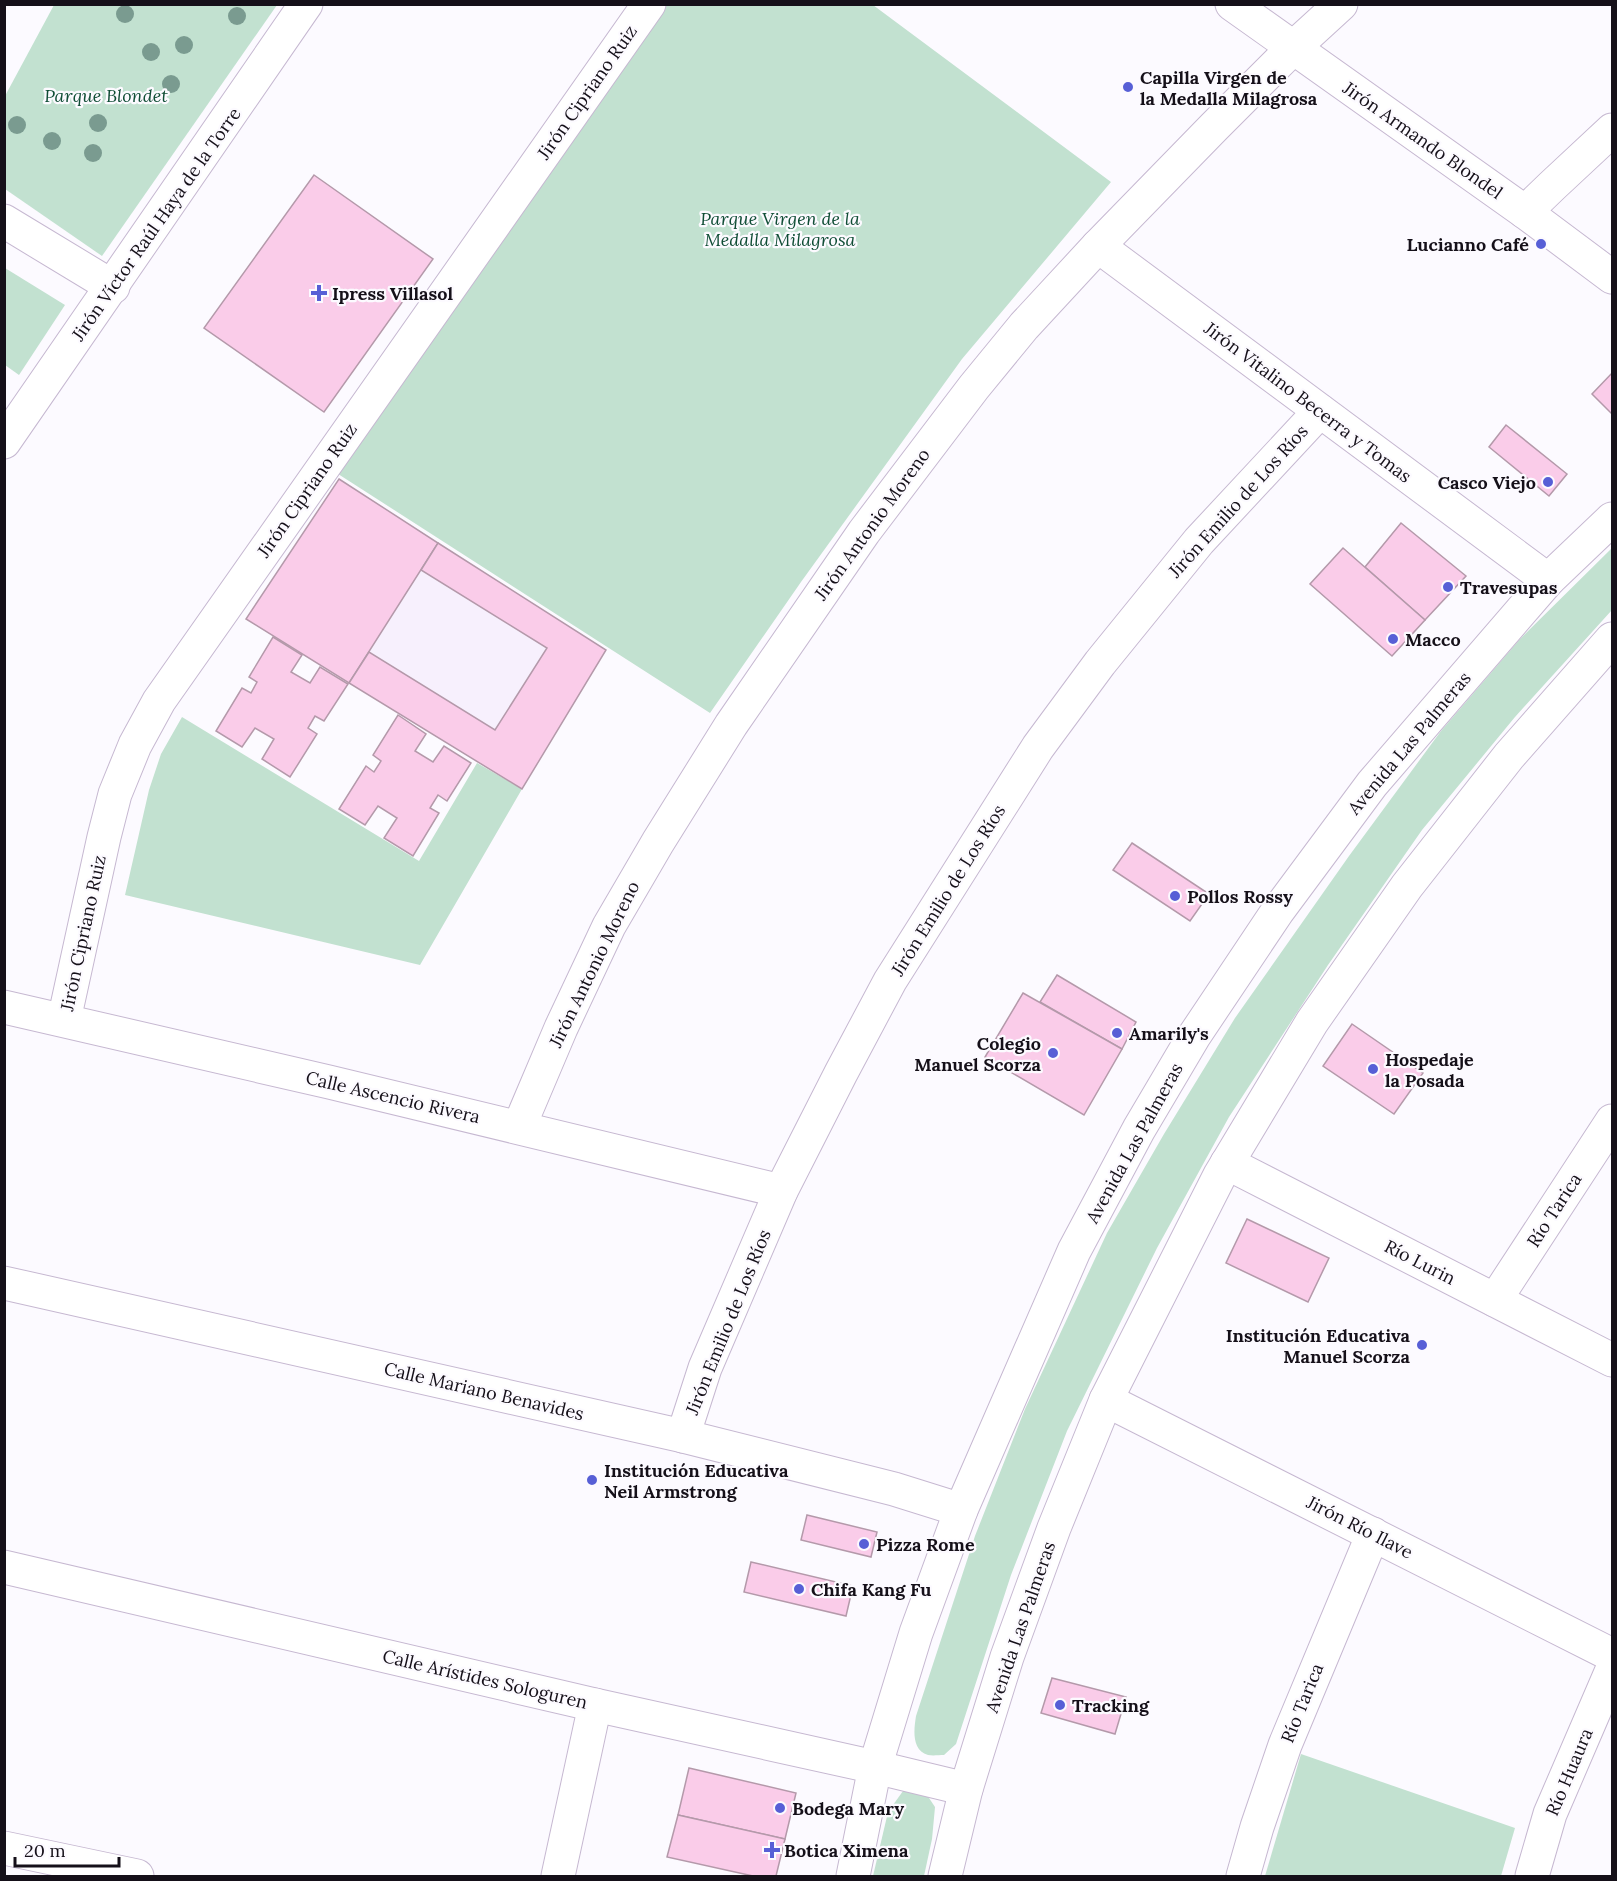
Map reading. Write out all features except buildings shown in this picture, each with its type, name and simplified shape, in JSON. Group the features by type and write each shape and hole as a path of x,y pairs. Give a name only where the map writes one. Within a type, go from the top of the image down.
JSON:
{"street":[{"name":"Jirón Víctor Raúl Haya de la Torre","path":"4,442 306,4"},
{"name":"Jirón Cipriano Ruiz","path":"64,1020 115,794 135,745 159,701 649,4"},
{"name":"Jirón Armando Blondel","path":"1232,4 1526,212 1612,277"},
{"name":"Jirón Antonio Moreno","path":"519,1127 561,1028 609,926 731,725 864,532 1024,326 1098,246 1293,48 1341,4"},
{"path":"1526,212 1612,130"},
{"path":"4,221 113,287"},
{"name":"Jirón Vitalino Becerra y Tomas","path":"1098,246 1548,580"},
{"name":"Jirón Emilio de Los Ríos","path":"683,1436 705,1368 781,1191 840,1073 890,981 1038,747 1100,663 1199,541 1320,411"},
{"name":"Avenida Las Palmeras","path":"852,1876 875,1767 916,1633 962,1510 1074,1251 1139,1129 1194,1036 1278,912 1372,784 1548,580 1612,519"},
{"name":"Avenida Las Palmeras","path":"945,1876 966,1789 1007,1657 1054,1528 1106,1400 1227,1163 1312,1022 1407,886 1509,756 1612,639"},
{"name":"Calle Ascencio Rivera","path":"4,1007 519,1127 781,1191"},
{"name":"Río Tarica","path":"1496,1300 1612,1121"},
{"name":"Río Lurin","path":"1227,1163 1612,1360"},
{"name":"Calle Mariano Benavides","path":"4,1283 683,1436 894,1489 962,1510"},
{"name":"Jirón Río Ilave","path":"1106,1400 1612,1655"},
{"name":"Río Tarica","path":"1243,1876 1285,1745 1374,1534"},
{"name":"Calle Arístides Sologuren","path":"4,1567 966,1789"},
{"name":"Río Huaura","path":"1532,1876 1550,1815 1612,1670"},
{"path":"558,1876 595,1705"},
{"path":"4,1848 137,1876"}],"shaded area":[{"path":"339,479 606,650 522,789 246,619"}],"green space":[{"name":"Parque Blondet","path":"54,5 277,5 102,256 5,189 5,96"},
{"name":"Parque Virgen de la Medalla Milagrosa","path":"665,5 873,5 1111,182 962,359 801,582 710,713 335,472"},
{"path":"5,268 65,305 19,375 5,365"},
{"path":"1612,548 1612,610 1515,717 1422,830 1328,965 1229,1117 1157,1248 1067,1431 1011,1575 956,1744 944,1755 930,1755 923,1752 916,1744 916,1716 975,1536 1025,1409 1107,1233 1235,1018 1349,856 1441,731 1520,639"},
{"path":"182,717 419,861 477,763 522,789 420,965 125,895 149,790 161,754"},
{"path":"1301,1754 1515,1828 1501,1876 1265,1876"},
{"path":"903,1791 925,1792 935,1807 932,1839 924,1876 873,1876 888,1812"}],"place":[{"name":"Capilla Virgen de la Medalla Milagrosa","path":"1128,87"},
{"name":"Lucianno Café","path":"1541,244"},
{"name":"Ipress Villasol","path":"319,293"},
{"name":"Casco Viejo","path":"1548,482"},
{"name":"Travesupas","path":"1448,587"},
{"name":"Macco","path":"1393,639"},
{"name":"Pollos Rossy","path":"1175,896"},
{"name":"Amarily's","path":"1117,1033"},
{"name":"Colegio Manuel Scorza","path":"1053,1053"},
{"name":"Hospedaje la Posada","path":"1373,1069"},
{"name":"Institución Educativa Manuel Scorza","path":"1422,1345"},
{"name":"Institución Educativa Neil Armstrong","path":"592,1480"},
{"name":"Pizza Rome","path":"864,1544"},
{"name":"Chifa Kang Fu","path":"799,1589"},
{"name":"Tracking","path":"1060,1705"},
{"name":"Bodega Mary","path":"780,1808"},
{"name":"Botica Ximena","path":"772,1850"}]}
